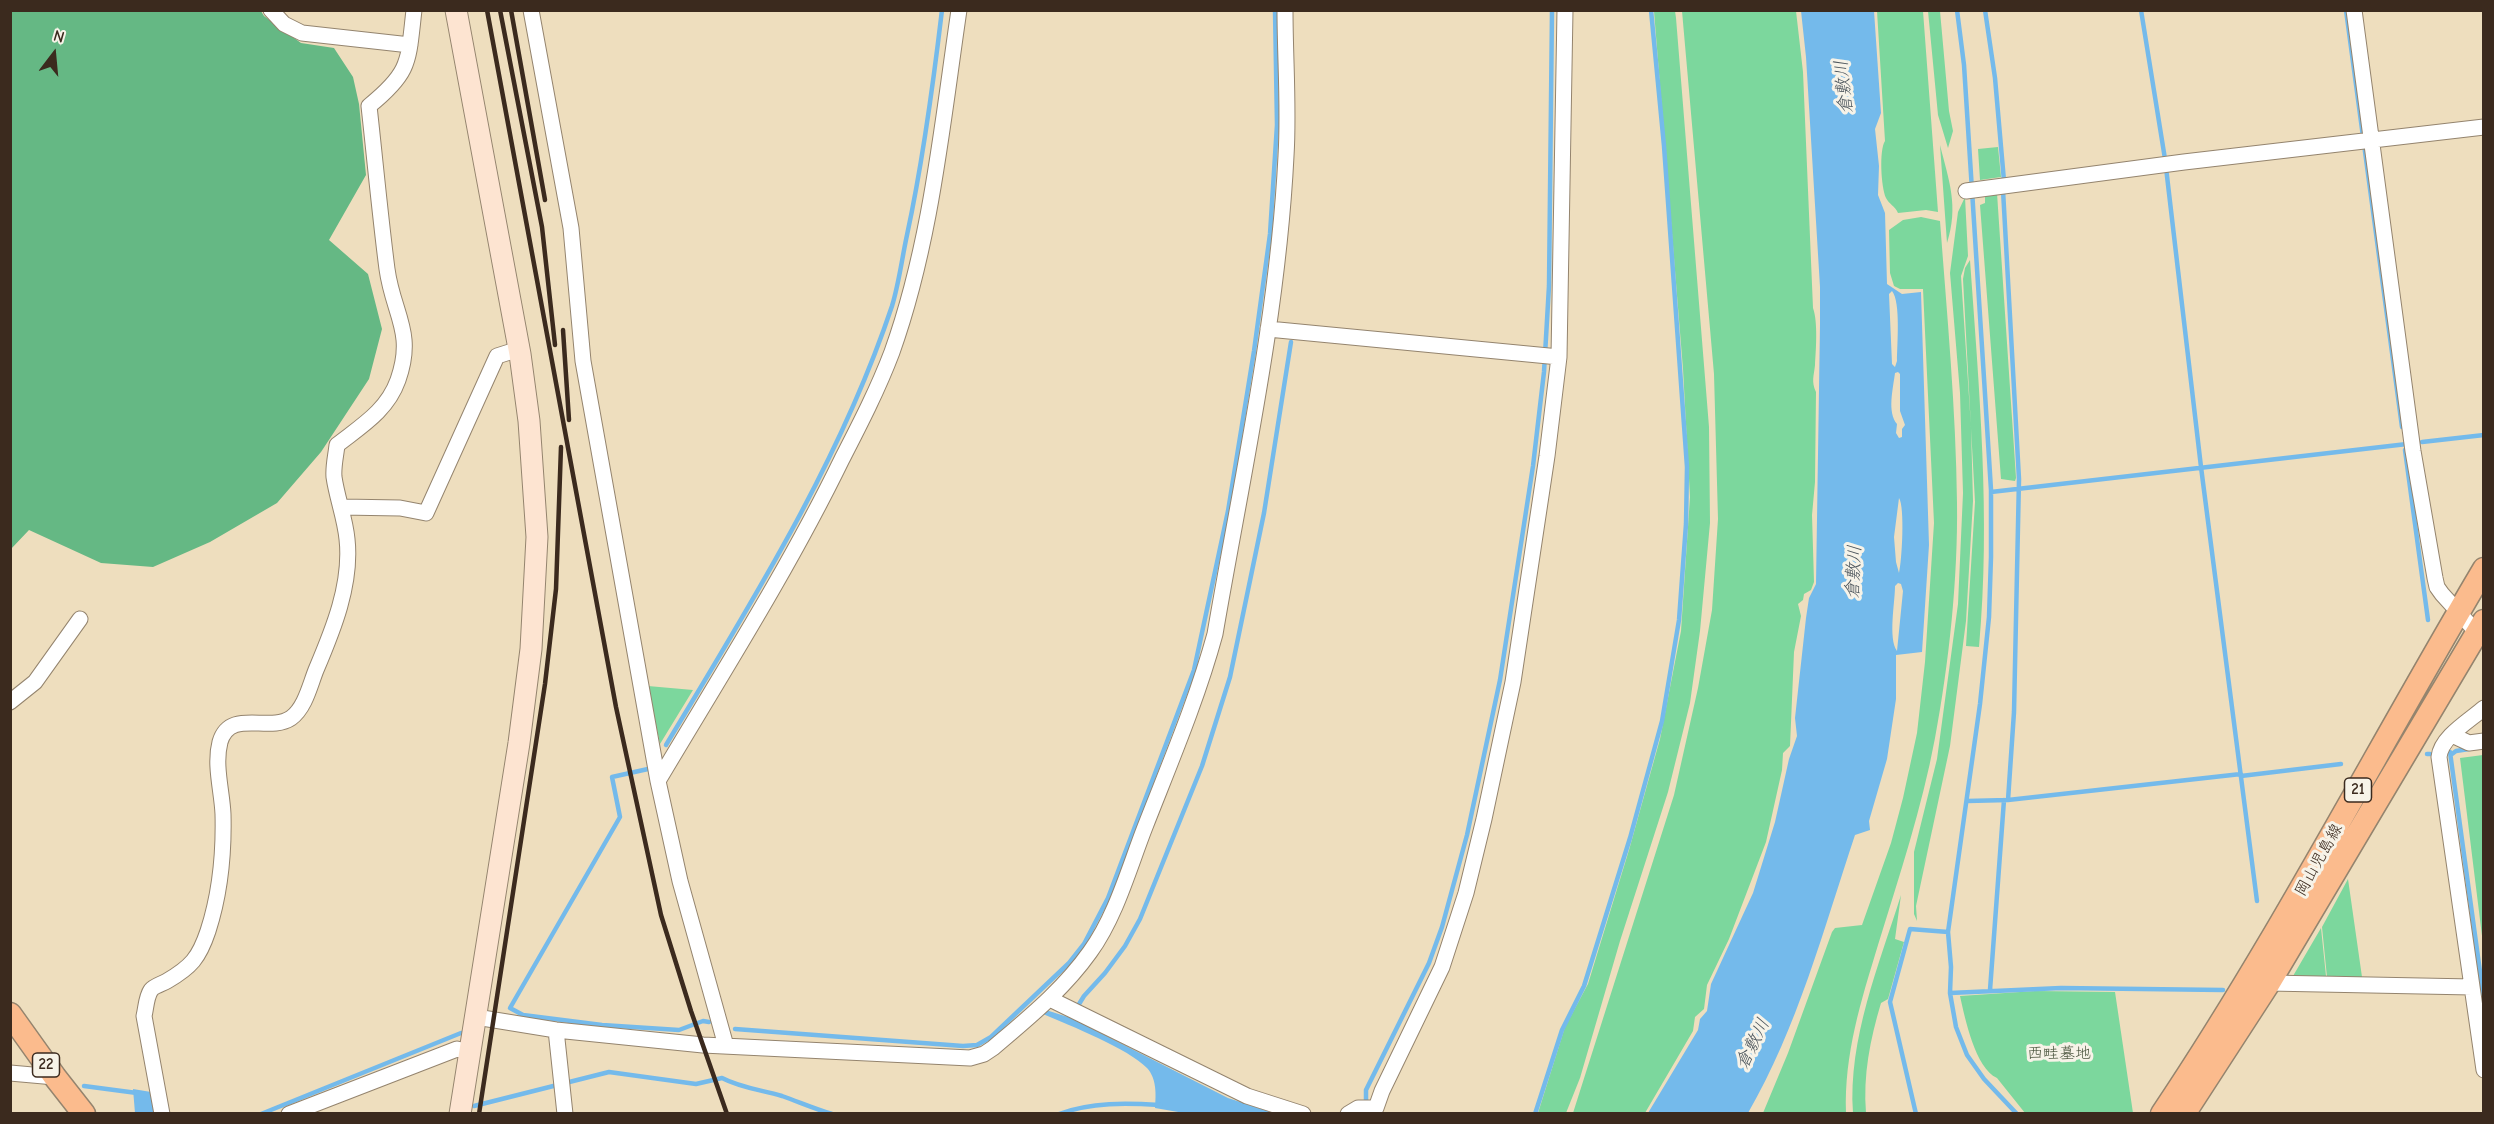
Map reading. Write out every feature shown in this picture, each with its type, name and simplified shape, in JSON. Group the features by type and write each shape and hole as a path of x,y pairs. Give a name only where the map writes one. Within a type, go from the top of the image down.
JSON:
{"main road":[{"name":"岡山児島線","path":"2162,1113 2237,999 2301,892 2484,569"},
{"name":"岡山児島線","path":"2184,1113 2269,983 2481,631"},
{"name":"22","path":"10,1014 84,1113"}],"street":[{"path":"271,10 284,24 302,33 410,45"},
{"path":"162,1113 144,1016 151,990 188,968 201,950 213,916 221,872 223,815 218,755 220,741 226,729 234,724 280,722 291,718 301,707 329,638 346,577 348,541 334,476 337,446 383,409 398,383 405,359 406,342 387,273 369,106 392,88 403,72 410,45 414,10"},
{"path":"456,10 519,348 535,489 535,593 519,743 460,1113"},
{"path":"531,10 571,228 583,361 658,782 680,881 726,1046"},
{"path":"658,782 811,523 866,412 891,353 909,298 933,188 959,10"},
{"path":"476,1017 556,1030 726,1046 970,1058 984,1054 993,1048 1042,1006 1092,950 1115,904 1204,676 1215,634 1268,329 1286,155 1285,10"},
{"path":"1367,1110 1382,1091 1442,968 1466,893 1513,682 1547,456 1565,10"},
{"path":"2354,10 2365,140 2435,578 2442,594 2481,631"},
{"path":"1972,190 2484,127"},
{"path":"1268,329 1550,356"},
{"path":"342,507 400,508 426,513 497,356 519,348"},
{"path":"10,702 35,682 80,619"},
{"path":"2484,708 2452,735 2442,747 2439,757 2484,1070"},
{"path":"2452,735 2469,743 2484,741"},
{"path":"2269,983 2472,991"},
{"path":"1042,1006 1074,1012 1247,1096 1304,1113"},
{"path":"556,1030 564,1084 565,1113"},
{"path":"289,1113 457,1049 471,1052"},
{"path":"10,1073 55,1077"}],"green space":[{"path":"11,11 261,11 264,16 301,43 334,48 353,77 359,104 366,175 329,240 368,274 382,329 369,379 321,452 277,503 210,542 153,567 101,563 29,530 11,549"},
{"path":"1654,11 1675,11 1676,18 1709,427 1710,523 1700,631 1690,703 1668,792 1620,941 1580,1078 1566,1113 1538,1113 1565,1027 1588,984 1629,850 1660,739 1681,631 1690,497 1683,369"},
{"path":"1682,11 1796,11 1803,72 1813,308 1816,328 1813,382 1816,392 1815,482 1812,515 1814,582 1811,590 1804,594 1803,600 1798,604 1801,616 1794,652 1790,746 1783,753 1782,770 1766,842 1729,939 1707,985 1704,1009 1695,1017 1693,1031 1645,1113 1573,1113 1674,795 1698,688 1712,610 1718,519 1714,374"},
{"path":"1877,11 1923,11 1938,212 1926,210 1898,213 1884,193 1881,160 1885,141"},
{"path":"1928,11 1940,11 1949,111 1953,131 1948,148 1938,115"},
{"path":"1940,145 1952,205 1951,230 1947,243"},
{"path":"1998,147 2001,177 1980,180 1978,149"},
{"path":"1997,193 2015,481 2001,479 1980,205 1985,203 1985,194"},
{"path":"1965,197 1968,256 1961,276 1971,427 1973,501 1966,621 1950,746 1916,906 1917,921 1914,914 1914,852 1937,759 1958,604 1963,493 1960,393 1950,273 1958,212"},
{"path":"1921,217 1940,221 1955,433 1957,532 1954,591 1940,710 1917,816 1855,1028 1848,1070 1846,1113 1763,1113 1788,1053 1832,932 1835,928 1862,925 1891,843 1917,733 1925,662 1934,523 1923,289 1900,289 1894,286 1890,273 1889,230 1903,220"},
{"path":"1970,260 1984,502 1979,647 1966,646 1975,502 1963,279 1965,268"},
{"path":"648,686 693,690 660,744"},
{"path":"2483,755 2484,944 2460,758"},
{"path":"2348,879 2362,977 2352,981 2327,977 2322,927"},
{"path":"1901,895 1895,939 1904,942 1888,999 1881,1003 1874,1030 1868,1058 1866,1113 1853,1113 1855,1058 1860,1030"},
{"path":"2321,928 2326,976 2293,976"},
{"name":"西畦墓地","path":"2035,991 2115,992 2133,1113 2025,1113 1997,1078 1989,1073 1972,1042 1960,996"}],"water":[{"name":"倉敷川","path":"1801,11 1874,11 1881,113 1875,129 1879,166 1878,195 1885,213 1887,284 1902,294 1921,292 1929,545 1922,652 1896,655 1896,699 1887,759 1869,821 1870,830 1855,835 1795,1013 1748,1113 1648,1113 1698,1030 1700,1019 1707,1011 1711,984 1753,893 1775,822 1789,759 1797,736 1795,718 1806,618 1809,598 1816,584 1820,324 1820,287 1806,57","holes":["1892,291 1898,314 1895,367 1892,364 1889,294","1895,373 1900,374 1900,411 1905,425 1902,429 1902,437 1899,438 1891,407","1899,498 1902,523 1899,573 1894,537","1898,583 1901,584 1903,591 1897,651 1892,629 1895,586"]},
{"path":"1046,1010 1071,1018 1228,1098 1274,1113 1190,1114 1155,1108 1154,1082 1147,1068 1113,1045 1043,1014"},
{"path":"133,1089 151,1092 156,1113 135,1113"}],"waterway":[{"path":"666,745 791,532 847,421 871,364 899,279 923,151 942,10"},
{"path":"735,1029 963,1046 977,1045 991,1037 1069,963 1084,944 1108,898 1194,670 1228,511 1270,234 1277,125 1275,10"},
{"path":"1366,1106 1366,1090 1429,963 1442,927 1467,835 1500,680 1533,466 1544,372 1549,286 1552,10"},
{"path":"1535,1114 1562,1030 1584,986 1630,838 1662,721 1679,620 1686,524 1687,467 1664,146 1651,10"},
{"path":"1957,10 1964,65 1991,490 1991,557 1989,617 1980,704 1948,932 1951,967 1950,993 1956,1027 1967,1055 1984,1079 2017,1114"},
{"path":"1985,10 1995,78 2004,181"},
{"path":"2141,10 2165,159 2201,467 2257,901"},
{"path":"2346,10 2402,427"},
{"path":"2003,190 2019,479 2014,712 2008,800"},
{"path":"1076,1009 1125,946 1140,919 1202,766 1230,677 1264,513 1291,342"},
{"path":"2422,442 2484,435"},
{"path":"1991,492 2407,444"},
{"path":"2405,450 2428,620"},
{"path":"2452,754 2469,749"},
{"path":"2450,752 2484,1001"},
{"path":"2241,776 2341,764"},
{"path":"648,769 612,777 620,817 510,1008 523,1015 602,1025 679,1030 703,1021 709,1022"},
{"path":"1967,801 2008,800 2241,774"},
{"path":"1990,990 2004,800"},
{"path":"1916,1114 1890,1002 1910,929 1948,932"},
{"path":"1950,993 2061,988 2223,990"},
{"path":"261,1114 461,1033"},
{"path":"474,1106 609,1072 696,1084 722,1078 832,1114"},
{"path":"84,1086 137,1093"},
{"path":"1059,1114 1096,1105 1160,1105"}],"railway":[{"path":"487,10 616,707 661,915 727,1114"},
{"path":"500,10 542,227 555,345"},
{"path":"511,10 545,200"},
{"path":"563,330 569,420"},
{"path":"479,1114 545,684 556,589 561,447"}]}
